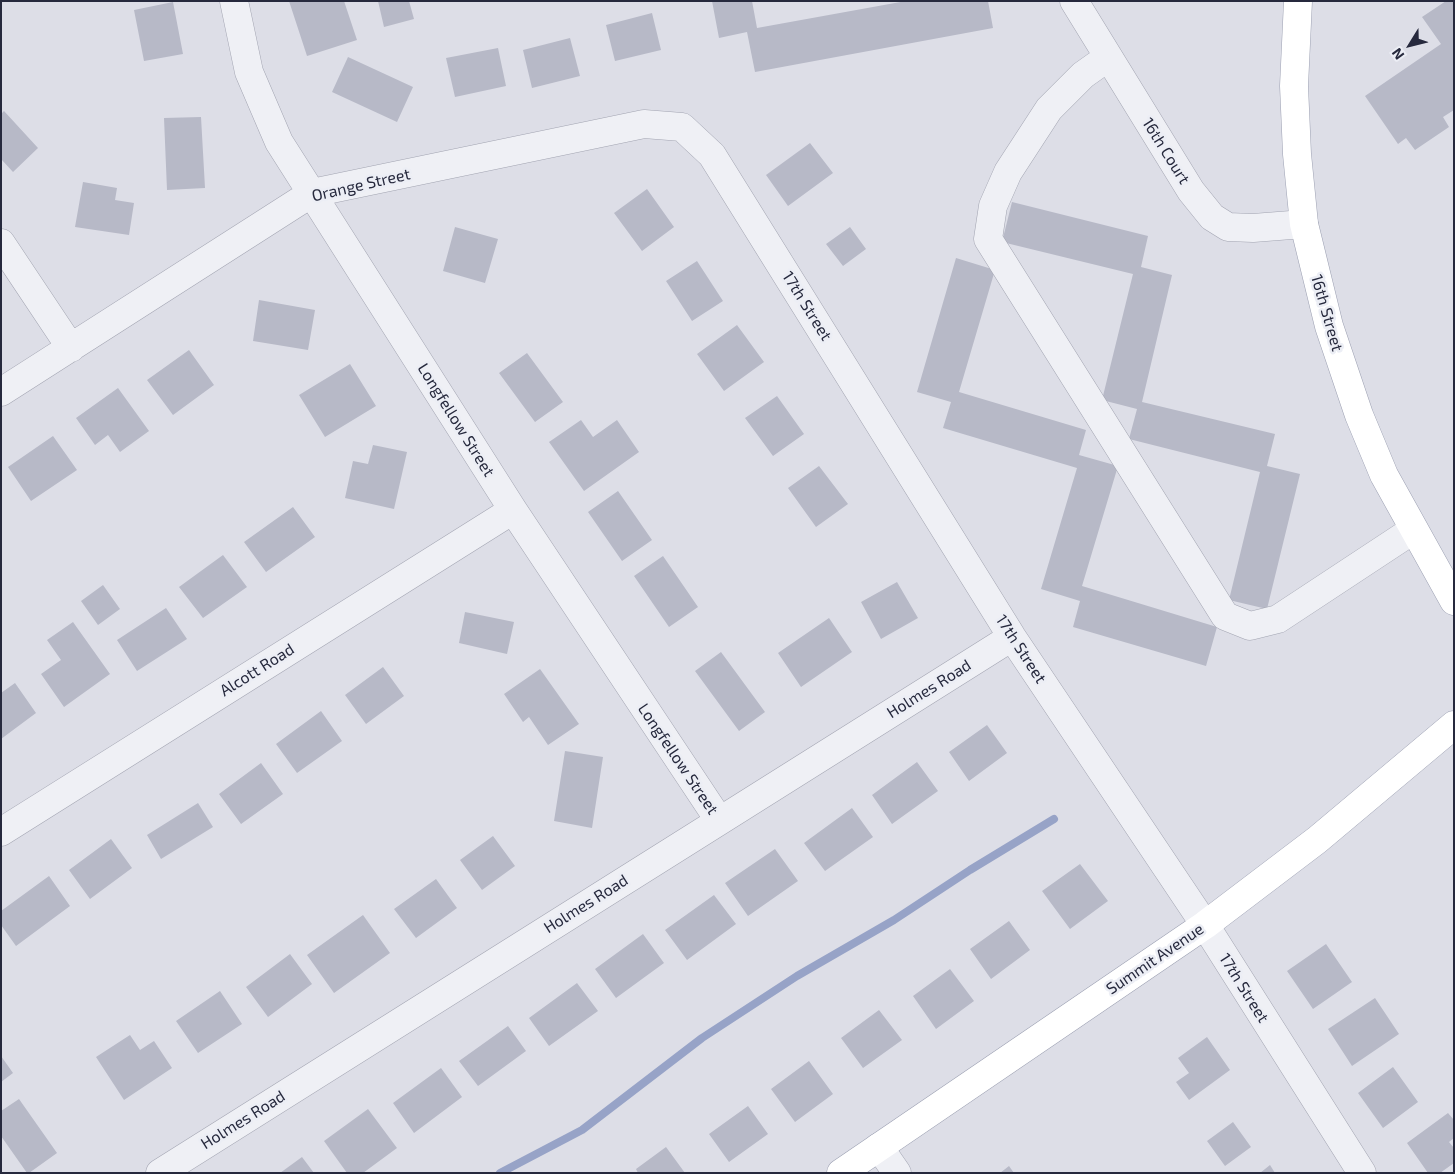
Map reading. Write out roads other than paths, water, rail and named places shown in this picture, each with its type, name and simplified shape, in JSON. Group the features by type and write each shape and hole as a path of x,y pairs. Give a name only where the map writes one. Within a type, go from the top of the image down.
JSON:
{"main road":[{"name":"16th Street","path":"1298,1 1294,86 1297,154 1304,224 1329,326 1359,415 1384,475 1412,530 1454,601"},
{"name":"Summit Avenue","path":"841,1173 1205,925 1317,840 1454,725"}],"street":[{"name":"Longfellow Street","path":"234,1 250,72 279,142 513,510 719,820"},
{"name":"16th Court","path":"1074,1 1107,58 1191,191 1212,217 1228,227 1253,228 1304,224"},
{"path":"1107,58 1083,75 1049,109 1008,172 994,206 988,239 1225,616 1250,626 1278,619 1412,530"},
{"name":"Orange Street","path":"1,392 312,193 644,124 682,127"},
{"name":"17th Street","path":"682,127 712,155 1012,637 1205,925 1362,1173"},
{"path":"1,243 71,348"},
{"name":"Alcott Road","path":"1,832 513,510"},
{"name":"Holmes Road","path":"160,1173 1012,637"},
{"path":"879,1147 896,1173"}],"waterway":[{"path":"500,1173 582,1130 702,1038 797,976 894,920 970,870 1054,819"}]}
